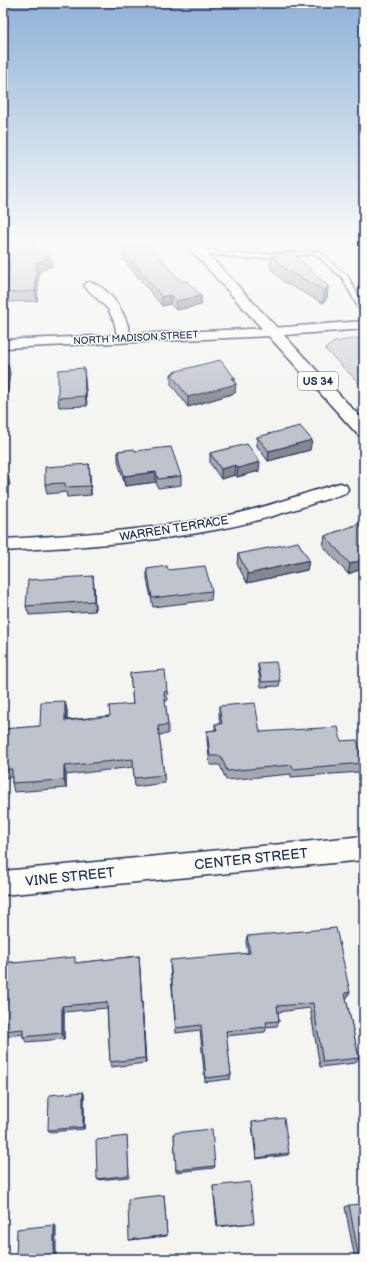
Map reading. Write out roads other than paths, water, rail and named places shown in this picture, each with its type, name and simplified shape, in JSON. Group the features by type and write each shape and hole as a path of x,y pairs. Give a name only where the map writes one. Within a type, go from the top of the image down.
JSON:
{"main road":[{"name":"US 34","path":"243,299 364,431"}],"street":[{"path":"107,299 118,314 123,329 124,338"},
{"name":"NORTH MADISON STREET","path":"3,344 272,332 364,326"},
{"name":"WARREN TERRACE","path":"3,545 107,539 221,523 261,514 340,489"},
{"name":"CENTER STREET","path":"138,870 364,848"},
{"name":"VINE STREET","path":"3,883 138,870"}],"lane":[{"path":"357,299 364,313"}]}
